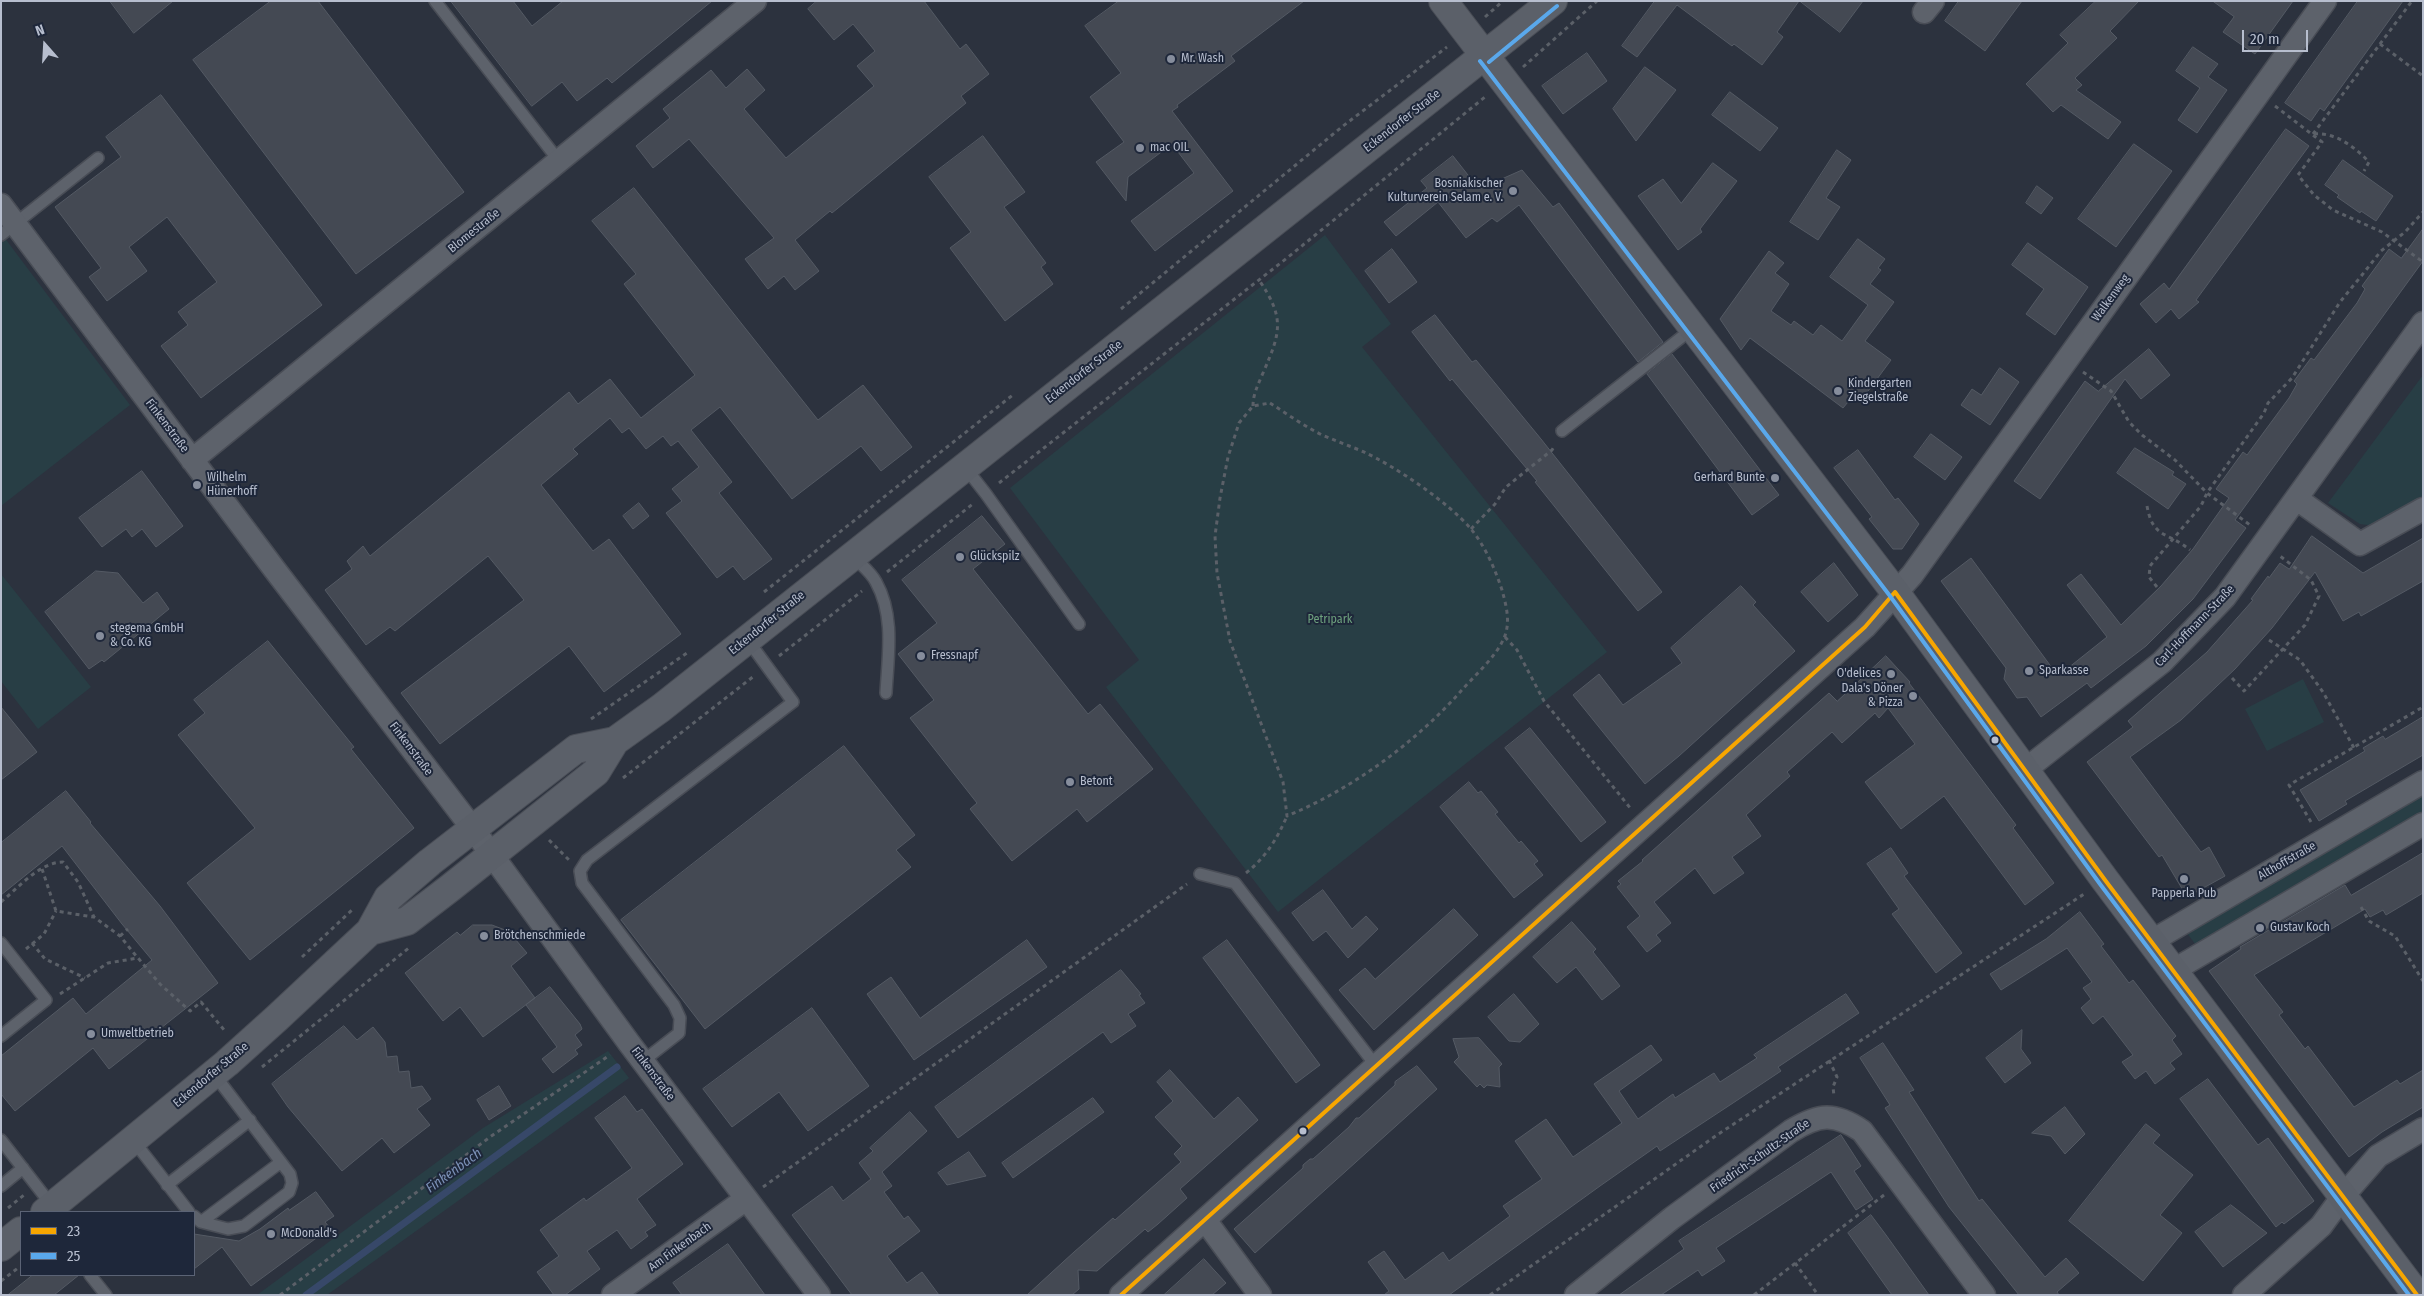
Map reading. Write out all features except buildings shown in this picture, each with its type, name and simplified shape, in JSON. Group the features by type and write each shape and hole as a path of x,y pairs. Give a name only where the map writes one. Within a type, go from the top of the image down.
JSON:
{"street":[{"name":"Blomestraße","path":"192,460 756,1"},
{"path":"1443,1 1895,592 2024,770 2417,1295"},
{"name":"Eckendorfer Straße","path":"370,931 407,921 492,855 596,772 615,741 661,708 1485,57 1553,1"},
{"name":"Walkenweg","path":"1121,1295 1865,627 1912,575 2325,1"},
{"name":"Finkenstraße","path":"1,205 8,229 192,460 473,829 629,1043 818,1295"},
{"name":"Carl-Hoffmann-Straße","path":"2024,770 2162,662 2225,597 2298,499 2423,323"},
{"path":"2298,499 2360,544 2423,509"},
{"name":"Eckendorfer Straße","path":"49,1209 214,1074 370,931 388,898 576,749 615,741"},
{"name":"Althoffstraße","path":"2152,941 2423,782"},
{"path":"2174,970 2423,824"},
{"name":"Friedrich-Schultz-Straße","path":"1576,1295 1672,1218 1791,1131 1811,1119 1836,1118 1846,1120 1862,1131 1981,1294"},
{"path":"2244,1295 2321,1226 2343,1196 2378,1156 2423,1129"},
{"name":"Am Finkenbach","path":"613,1295 746,1199"},
{"path":"1205,1220 1260,1295"}],"lane":[{"path":"435,1 559,162"},
{"path":"8,229 98,158"},
{"path":"1562,431 1692,329"},
{"path":"965,466 1078,624"},
{"path":"853,555 876,581 887,607 889,628 886,693"},
{"path":"643,1061 680,1033 680,1018 674,1005 582,883 580,871 587,860 793,702 746,639"},
{"path":"1200,874 1235,883 1376,1066"},
{"path":"1,943 46,1000 1,1036"},
{"path":"197,1219 228,1229 244,1226 289,1192 292,1183 290,1174 214,1074"},
{"path":"168,1185 250,1120"},
{"path":"1,1140 36,1185 49,1209"},
{"path":"133,1140 188,1211"},
{"path":"197,1219 281,1162"},
{"path":"1,1186 23,1168"},
{"path":"91,1276 106,1295"}],"path":[{"path":"621,780 1259,280 1505,83 1597,1"},
{"path":"2313,134 2412,1"},
{"path":"1114,315 1343,126 1466,32"},
{"path":"2380,44 2423,76"},
{"path":"2258,93 2322,142 2298,175 2314,195 2333,210 2367,224 2423,262"},
{"path":"2313,134 2324,133 2347,143 2369,162 2364,170"},
{"path":"2157,587 2149,577 2150,566 2175,539 2201,506 2207,493 2264,413 2268,403 2292,378 2340,302 2381,251 2394,241 2423,212"},
{"path":"1235,883 1263,859 1277,837 1287,816 1283,782 1230,641 1217,573 1215,536 1228,457 1239,423 1253,406 1253,395 1273,350 1278,327 1273,300 1259,280"},
{"path":"2067,360 2111,391 2130,422 2142,435 2175,460 2207,493 2311,580 2319,596 2304,625 2244,690 2232,678"},
{"path":"762,594 1016,392"},
{"path":"1253,406 1270,404 1320,434 1365,452 1430,493 1471,529 1488,554 1498,578 1508,617 1505,637 1495,653 1451,702 1409,741 1361,776 1287,816"},
{"path":"1471,529 1495,504 1506,487 1552,450 1562,431"},
{"path":"2147,506 2150,520 2157,531 2175,539 2190,550"},
{"path":"1505,637 1517,650 1544,701 1644,825"},
{"path":"2269,640 2300,660 2322,692 2354,748"},
{"path":"590,720 693,648"},
{"path":"2322,841 2289,785 2423,707"},
{"path":"540,844 555,833"},
{"path":"1,902 42,869 53,862 63,862 78,882 94,917"},
{"path":"13,958 44,934 56,911 42,869"},
{"path":"746,1199 1200,874"},
{"path":"1490,1295 1717,1135 2106,880"},
{"path":"2361,906 2369,921 2395,936 2423,981"},
{"path":"298,962 325,933 354,908"},
{"path":"56,911 94,917 120,936 160,984 190,1011 201,1002 225,1031"},
{"path":"120,936 128,929"},
{"path":"32,943 45,959 86,978"},
{"path":"259,1070 412,946"},
{"path":"46,1000 69,990 108,963 138,958"},
{"path":"217,1037 232,1025"},
{"path":"280,1295 490,1137 629,1043"},
{"path":"1829,1060 1837,1076 1833,1087 1836,1118"},
{"path":"1754,1295 1900,1182"},
{"path":"1,1214 36,1185"},
{"path":"1,1281 10,1245"},
{"path":"1795,1263 1818,1295"}],"green space":[{"path":"1,233 130,405 1,506"},
{"name":"Petripark","path":"1325,235 1391,324 1362,347 1607,652 1278,912 1106,687 1139,660 1010,488"},
{"path":"2423,375 2423,499 2375,526 2360,524 2328,503"},
{"path":"1,574 91,687 38,729 1,681"},
{"path":"2303,679 2324,722 2267,751 2245,709"},
{"path":"2423,791 2423,816 2198,948 2184,929"},
{"path":"608,1051 629,1078 327,1295 257,1295 483,1128"}],"waterway":[{"name":"Finkenbach","path":"306,1295 617,1067"}],"transit line":[{"name":"25","path":"1489,62 1557,6"},
{"name":"25","path":"1480,61 1890,596 2100,884 2409,1295"},
{"name":"23","path":"1895,592 2105,880 2417,1295"},
{"name":"23","path":"1121,1295 1865,627 1895,592"}],"place":[{"name":"Mr. Wash","path":"1171,59"},
{"name":"mac OIL","path":"1140,148"},
{"name":"Bosniakischer Kulturverein Selam e. V.","path":"1513,191"},
{"name":"Kindergarten Ziegelstraße","path":"1838,391"},
{"name":"Gerhard Bunte","path":"1775,478"},
{"name":"Wilhelm Hünerhoff","path":"197,485"},
{"name":"Glückspilz","path":"960,557"},
{"name":"stegema GmbH & Co. KG","path":"100,636"},
{"name":"Fressnapf","path":"921,656"},
{"name":"Sparkasse","path":"2029,671"},
{"name":"O'delices","path":"1891,674"},
{"name":"Dala's Döner & Pizza","path":"1913,696"},
{"name":"Betont","path":"1070,782"},
{"name":"Papperla Pub","path":"2184,879"},
{"name":"Gustav Koch","path":"2260,928"},
{"name":"Brötchenschmiede","path":"484,936"},
{"name":"Umweltbetrieb","path":"91,1034"},
{"name":"McDonald's","path":"271,1234"}]}
